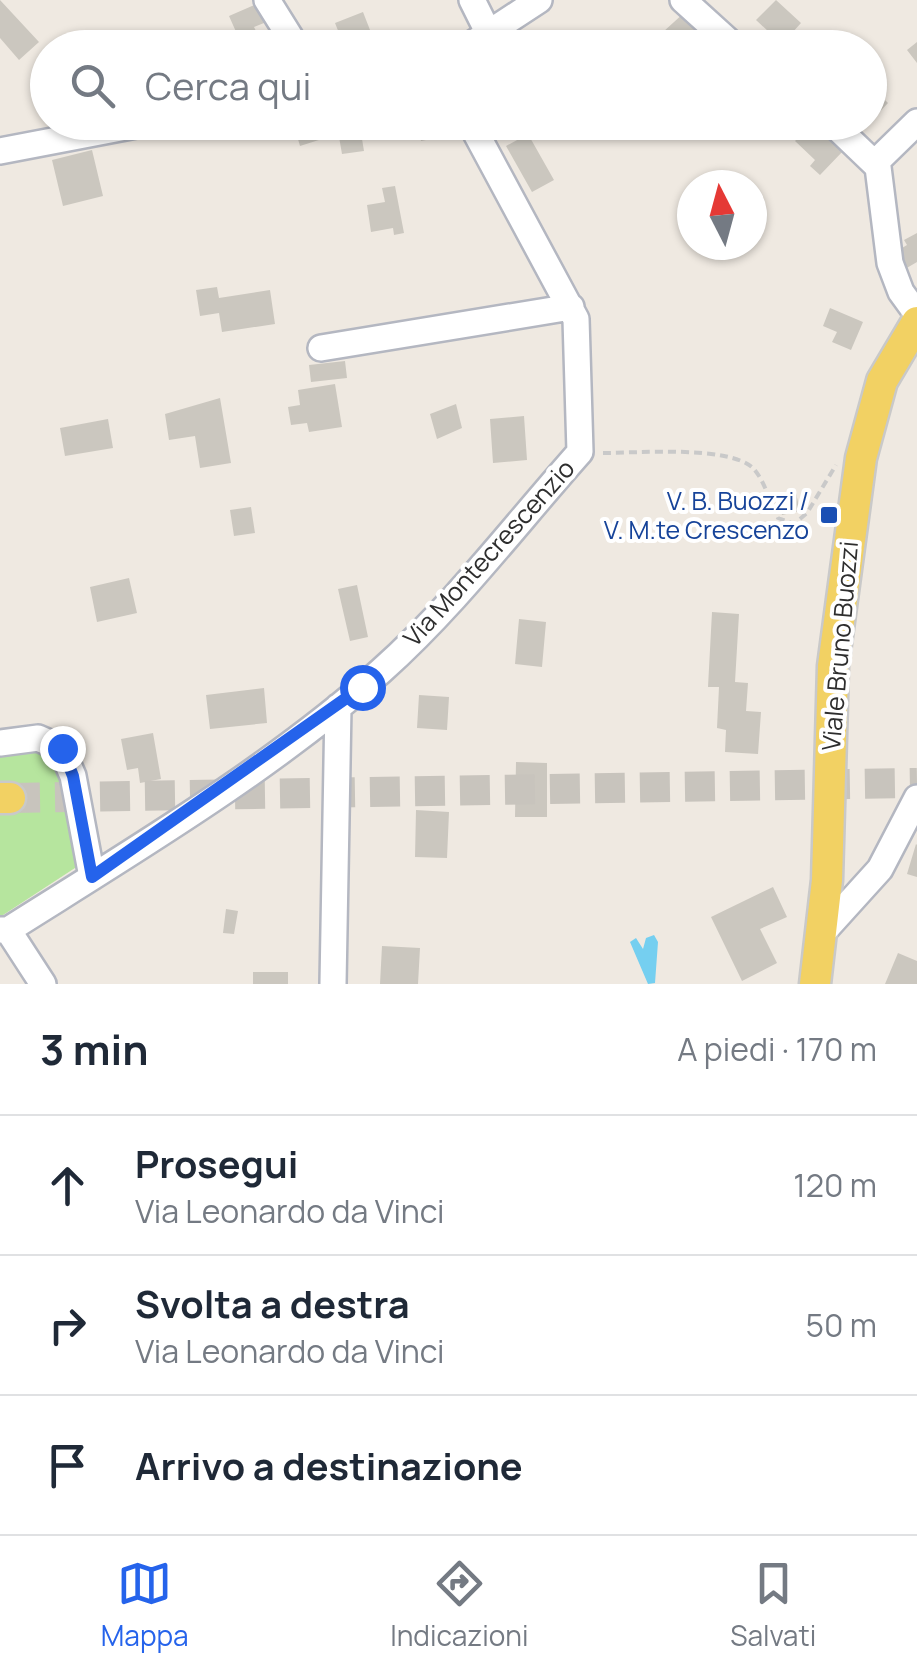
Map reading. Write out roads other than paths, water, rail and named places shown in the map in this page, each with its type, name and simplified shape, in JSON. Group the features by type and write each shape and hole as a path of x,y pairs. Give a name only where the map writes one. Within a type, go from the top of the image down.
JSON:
{"main road":[{"name":"Viale Bruno Buozzi","path":"815,984 823,932 838,613 868,428 891,360 917,322"}],"street":[{"path":"267,0 286,30"},
{"path":"472,0 487,30"},
{"path":"491,30 539,0"},
{"path":"683,0 716,30"},
{"path":"876,162 917,122"},
{"path":"0,151 58,140"},
{"name":"Via Montecrescenzio","path":"4,930 92,877 338,707 408,644 580,452 576,319 480,140"},
{"path":"851,140 876,162 890,263 901,292 917,314"},
{"path":"321,348 571,307"},
{"path":"333,984 338,707"},
{"path":"0,742 38,738 62,748 73,776 92,877"},
{"path":"823,932 880,869 917,798"},
{"path":"4,930 43,984"}],"water":[{"path":"654,935 658,942 655,983 648,984 630,942 636,938 643,949 646,938"}],"tunnel":[{"path":"10,798 917,783"}],"place":[{"name":"V. B. Buozzi / V. M.te Crescenzo","path":"829,515"}]}
